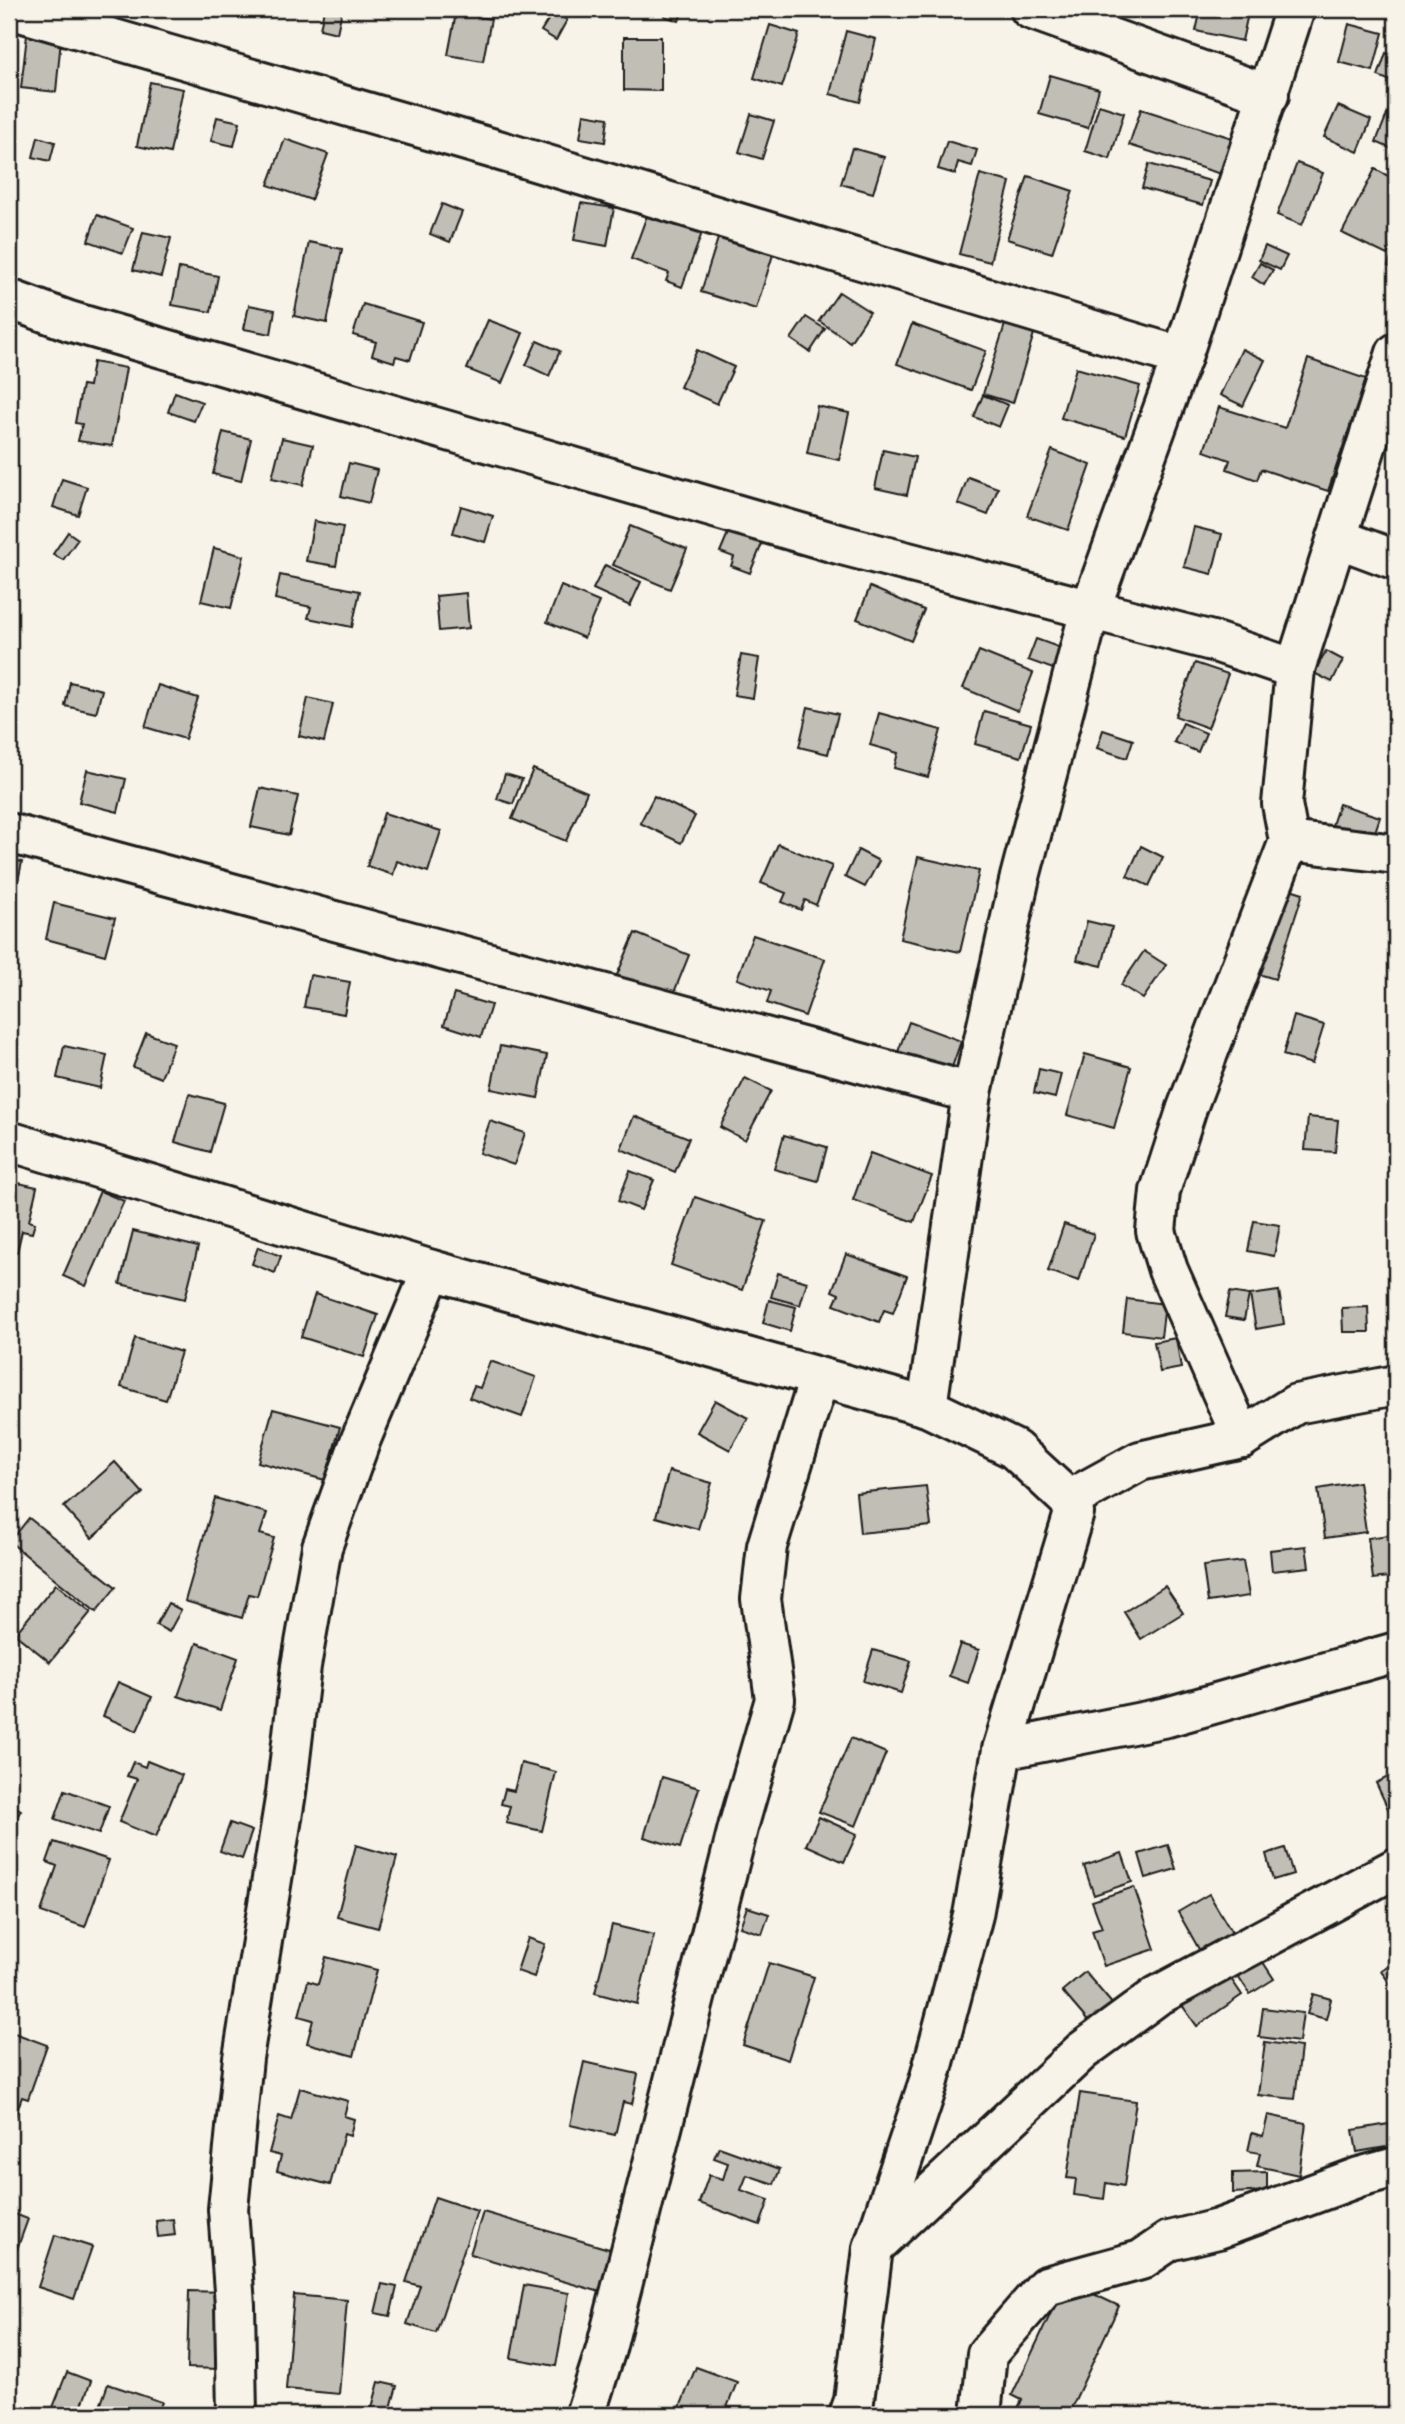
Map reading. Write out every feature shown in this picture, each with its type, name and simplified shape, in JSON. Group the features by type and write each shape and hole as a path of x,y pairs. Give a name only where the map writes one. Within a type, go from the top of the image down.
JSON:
{"street":[{"path":"10,9 491,148 1182,357"},
{"path":"1030,9 1269,94"},
{"path":"927,1407 972,1093 1020,877 1090,610 1182,357 1295,9"},
{"path":"9,299 69,321 842,545 1212,641 1294,669"},
{"path":"1242,1438 1168,1270 1156,1231 1160,1191 1188,1108 1289,841 1282,804 1294,669 1396,353"},
{"path":"1337,538 1396,560"},
{"path":"9,833 972,1093"},
{"path":"1289,841 1396,854"},
{"path":"9,1141 432,1270 927,1407 1014,1449 1069,1500 1074,1513 1002,1750 973,1916 929,2081 873,2248 854,2401 849,2415"},
{"path":"237,2415 235,2305 228,2209 243,2058 286,1793 301,1666 322,1547 361,1439 432,1270"},
{"path":"585,2415 606,2349 739,1824 775,1699 761,1599 767,1546 818,1378"},
{"path":"1069,1500 1140,1461 1242,1438 1296,1404 1396,1385"},
{"path":"1002,1750 1167,1717 1396,1652"},
{"path":"873,2248 1082,2051 1157,1996 1396,1868"},
{"path":"981,2415 987,2354 1046,2286 1141,2260 1169,2241 1218,2229 1359,2177 1396,2167"}],"building":[{"path":"324,9 342,10 337,33 320,29"},
{"path":"663,9 683,9 679,21 664,16"},
{"path":"1201,9 1249,9 1242,41 1196,31"},
{"path":"553,12 567,20 556,40 541,31"},
{"path":"456,13 491,19 483,61 448,55"},
{"path":"1349,24 1383,33 1373,71 1339,62"},
{"path":"770,25 799,34 782,87 754,78"},
{"path":"846,31 876,39 860,102 830,94"},
{"path":"27,35 61,39 56,92 21,88"},
{"path":"624,37 661,37 661,91 624,90"},
{"path":"1386,53 1396,56 1396,83 1378,76"},
{"path":"1050,75 1099,89 1088,128 1039,114"},
{"path":"150,82 183,89 170,153 137,146"},
{"path":"1394,97 1396,155 1391,153 1392,149 1376,142"},
{"path":"1099,105 1124,113 1110,159 1085,151"},
{"path":"1338,106 1371,120 1358,152 1324,137"},
{"path":"1141,109 1232,138 1221,174 1129,145"},
{"path":"584,114 608,118 605,142 580,138"},
{"path":"751,114 774,121 762,159 739,152"},
{"path":"217,117 240,122 234,146 211,141"},
{"path":"38,137 55,142 50,161 33,157"},
{"path":"285,139 328,154 311,200 268,185"},
{"path":"947,141 977,150 972,166 958,162 955,174 938,169"},
{"path":"852,148 884,157 873,193 841,184"},
{"path":"1297,163 1323,173 1302,225 1277,215"},
{"path":"1149,164 1210,181 1203,205 1142,188"},
{"path":"1375,169 1396,180 1396,237 1387,255 1342,233"},
{"path":"980,174 1010,182 990,262 959,254"},
{"path":"1028,176 1073,191 1052,253 1007,239"},
{"path":"581,203 614,208 607,246 574,240"},
{"path":"442,204 462,212 450,242 430,234"},
{"path":"649,210 703,230 682,287 666,281 669,273 631,259"},
{"path":"97,215 133,228 123,253 88,241"},
{"path":"9,216 15,217 9,249"},
{"path":"721,229 776,245 756,309 701,292"},
{"path":"143,232 171,238 161,277 133,270"},
{"path":"309,242 342,249 327,323 294,316"},
{"path":"1265,246 1287,256 1280,270 1259,260"},
{"path":"1393,253 1396,255 1396,269 1388,266"},
{"path":"1260,263 1273,270 1264,285 1252,277"},
{"path":"179,268 218,276 211,312 172,305"},
{"path":"839,292 870,312 850,342 819,321"},
{"path":"363,304 422,322 410,360 396,356 394,362 372,355 376,342 353,335"},
{"path":"249,305 275,310 271,334 244,329"},
{"path":"806,317 825,329 810,352 791,339"},
{"path":"1007,318 1036,327 1013,403 983,394"},
{"path":"488,320 523,333 502,383 467,369"},
{"path":"912,324 986,351 971,390 897,364"},
{"path":"537,341 560,351 549,376 526,365"},
{"path":"1242,349 1265,360 1243,406 1220,395"},
{"path":"697,350 734,367 717,404 680,387"},
{"path":"1308,359 1366,379 1328,491 1261,469 1257,480 1227,469 1230,460 1204,451 1219,407 1285,428"},
{"path":"93,362 126,368 112,446 78,441 82,424 75,423 82,385 89,386"},
{"path":"1076,368 1140,386 1125,436 1061,418"},
{"path":"175,392 202,402 194,421 168,412"},
{"path":"983,395 1008,405 999,427 974,417"},
{"path":"817,406 849,413 839,460 807,453"},
{"path":"223,432 251,439 241,481 213,474"},
{"path":"282,438 313,445 303,485 272,478"},
{"path":"883,450 915,457 907,495 875,488"},
{"path":"1052,450 1091,465 1068,530 1027,516"},
{"path":"349,463 377,470 369,503 341,496"},
{"path":"968,477 998,488 988,515 958,504"},
{"path":"62,479 87,487 78,515 53,507"},
{"path":"461,506 493,516 485,542 453,533"},
{"path":"314,521 343,527 336,566 306,561"},
{"path":"630,526 687,549 670,589 613,565"},
{"path":"731,526 764,539 750,573 731,566 734,557 720,552"},
{"path":"1194,527 1222,534 1212,574 1184,567"},
{"path":"68,532 78,539 63,560 53,554"},
{"path":"214,548 244,556 231,608 201,601"},
{"path":"605,565 641,582 630,606 593,589"},
{"path":"280,575 360,591 352,627 308,618 311,607 275,599"},
{"path":"561,586 599,602 584,638 547,622"},
{"path":"870,587 924,610 911,641 857,619"},
{"path":"466,593 469,628 439,631 436,596"},
{"path":"1036,639 1061,648 1053,669 1028,660"},
{"path":"979,651 1033,673 1018,711 963,688"},
{"path":"1326,651 1343,660 1332,682 1314,673"},
{"path":"741,655 759,658 753,698 734,695"},
{"path":"1195,663 1228,674 1208,728 1175,716"},
{"path":"70,682 102,690 96,713 65,706"},
{"path":"158,685 198,698 185,739 145,727"},
{"path":"308,698 333,704 324,742 299,736"},
{"path":"808,707 838,714 828,754 799,747"},
{"path":"984,711 1031,724 1021,757 975,744"},
{"path":"879,713 941,730 928,777 894,768 898,753 870,745"},
{"path":"1183,723 1206,733 1198,752 1174,742"},
{"path":"1103,730 1133,740 1127,758 1097,748"},
{"path":"533,769 587,792 566,841 512,819"},
{"path":"87,770 126,779 118,812 79,802"},
{"path":"505,774 522,779 513,804 497,799"},
{"path":"260,788 298,796 289,835 251,827"},
{"path":"654,796 695,816 681,843 640,823"},
{"path":"1339,804 1380,817 1373,838 1332,825"},
{"path":"384,813 441,831 428,872 397,861 393,875 367,866"},
{"path":"778,844 832,866 816,905 805,900 801,910 782,902 786,893 761,883"},
{"path":"1141,846 1163,857 1149,886 1127,876"},
{"path":"858,850 879,861 865,887 845,877"},
{"path":"918,857 979,871 960,952 900,939"},
{"path":"9,859 22,862 18,881 9,879"},
{"path":"1274,884 1303,893 1275,979 1246,970"},
{"path":"54,903 115,918 105,955 46,939"},
{"path":"1396,919 1396,940 1390,938"},
{"path":"1087,921 1112,927 1102,966 1077,960"},
{"path":"635,933 689,955 669,1005 614,982"},
{"path":"753,935 825,959 805,1016 767,1003 771,991 737,979"},
{"path":"1144,951 1166,965 1143,999 1121,985"},
{"path":"310,975 350,982 344,1014 304,1007"},
{"path":"454,994 491,1005 481,1037 444,1025"},
{"path":"1294,1016 1324,1025 1312,1064 1283,1055"},
{"path":"909,1022 961,1041 948,1079 895,1060"},
{"path":"146,1033 174,1043 161,1078 133,1067"},
{"path":"64,1046 107,1055 100,1088 57,1078"},
{"path":"500,1046 547,1055 538,1098 491,1089"},
{"path":"1085,1054 1131,1067 1114,1128 1067,1115"},
{"path":"1039,1069 1061,1074 1055,1098 1034,1093"},
{"path":"745,1078 771,1091 745,1140 720,1127"},
{"path":"189,1094 224,1103 210,1152 175,1142"},
{"path":"634,1116 689,1138 675,1172 621,1149"},
{"path":"1308,1117 1338,1120 1335,1152 1305,1150"},
{"path":"490,1121 525,1133 514,1165 479,1153"},
{"path":"784,1135 827,1147 818,1181 774,1169"},
{"path":"870,1153 932,1176 914,1222 853,1200"},
{"path":"630,1171 654,1180 641,1210 618,1201"},
{"path":"9,1181 37,1187 29,1221 35,1223 32,1233 22,1231 17,1252 9,1250"},
{"path":"100,1191 124,1201 86,1286 63,1276"},
{"path":"695,1197 766,1221 742,1290 671,1265"},
{"path":"1254,1221 1280,1225 1274,1256 1248,1251"},
{"path":"1064,1224 1094,1234 1079,1281 1048,1271"},
{"path":"133,1231 198,1247 185,1299 120,1284"},
{"path":"258,1247 281,1256 275,1273 252,1264"},
{"path":"846,1254 907,1276 893,1313 884,1310 879,1322 834,1305 839,1294 832,1291"},
{"path":"778,1273 807,1282 800,1305 771,1297"},
{"path":"1279,1291 1284,1324 1256,1329 1250,1295"},
{"path":"1230,1292 1249,1295 1244,1320 1225,1317"},
{"path":"315,1294 378,1315 364,1357 301,1337"},
{"path":"1127,1299 1165,1304 1161,1337 1123,1332"},
{"path":"769,1300 796,1307 790,1331 763,1323"},
{"path":"1368,1307 1369,1332 1343,1332 1342,1308"},
{"path":"135,1338 181,1352 166,1400 121,1387"},
{"path":"1176,1338 1181,1368 1160,1372 1154,1342"},
{"path":"490,1361 536,1377 522,1417 469,1398 474,1386 480,1388"},
{"path":"715,1400 748,1418 730,1450 697,1432"},
{"path":"273,1409 340,1427 325,1480 258,1462"},
{"path":"115,1462 143,1493 92,1538 64,1507"},
{"path":"669,1471 712,1483 698,1529 656,1517"},
{"path":"1359,1482 1366,1532 1325,1538 1318,1489"},
{"path":"926,1486 931,1526 860,1533 856,1493"},
{"path":"215,1498 267,1513 260,1534 274,1538 257,1596 249,1594 242,1618 185,1601"},
{"path":"29,1518 116,1587 96,1612 10,1542"},
{"path":"1396,1534 1396,1576 1373,1579 1368,1538"},
{"path":"1306,1546 1309,1567 1272,1571 1270,1550"},
{"path":"1243,1561 1249,1596 1208,1602 1203,1566"},
{"path":"56,1584 91,1612 50,1662 15,1634"},
{"path":"1165,1586 1183,1613 1141,1639 1124,1612"},
{"path":"168,1603 181,1610 169,1632 156,1625"},
{"path":"197,1643 238,1658 220,1710 178,1696"},
{"path":"960,1644 979,1650 968,1683 949,1676"},
{"path":"873,1650 911,1661 901,1693 863,1681"},
{"path":"118,1682 152,1697 137,1731 103,1716"},
{"path":"851,1738 886,1753 856,1826 819,1812"},
{"path":"147,1761 182,1775 156,1837 119,1822 137,1779 127,1776 133,1762 145,1767"},
{"path":"521,1763 556,1772 542,1831 506,1823 510,1806 501,1804 505,1789 514,1791"},
{"path":"1396,1773 1396,1813 1391,1815 1376,1783"},
{"path":"662,1777 699,1788 680,1848 644,1837"},
{"path":"65,1790 109,1806 99,1834 55,1819"},
{"path":"9,1803 21,1810 9,1830"},
{"path":"819,1817 857,1834 844,1862 806,1845"},
{"path":"230,1823 252,1831 242,1859 220,1851"},
{"path":"54,1842 109,1860 85,1927 41,1912 57,1866 47,1862"},
{"path":"356,1845 397,1857 378,1928 337,1917"},
{"path":"1168,1845 1176,1869 1146,1878 1139,1854"},
{"path":"1285,1848 1293,1874 1273,1880 1266,1854"},
{"path":"1122,1853 1132,1882 1094,1895 1084,1866"},
{"path":"1134,1887 1155,1949 1104,1966 1092,1931 1102,1928 1092,1901"},
{"path":"1209,1894 1232,1933 1200,1951 1178,1912"},
{"path":"747,1907 769,1914 762,1934 740,1927"},
{"path":"612,1925 654,1935 637,2004 595,1993"},
{"path":"528,1938 545,1944 534,1977 517,1971"},
{"path":"1257,1953 1274,1979 1250,1994 1233,1968"},
{"path":"326,1957 377,1970 354,2056 307,2043 313,2020 299,2016 308,1981 318,1984"},
{"path":"1396,1961 1396,1994 1381,1970"},
{"path":"769,1963 814,1977 788,2060 743,2045"},
{"path":"1225,1970 1242,1995 1197,2026 1179,2001"},
{"path":"1085,1972 1114,2006 1092,2026 1062,1991"},
{"path":"1313,1994 1331,1999 1326,2019 1307,2014"},
{"path":"1263,2008 1303,2013 1299,2042 1259,2037"},
{"path":"9,2031 47,2045 28,2099 22,2097 9,2133"},
{"path":"1265,2042 1301,2047 1295,2099 1258,2095"},
{"path":"584,2062 638,2074 632,2104 623,2102 615,2135 570,2125"},
{"path":"300,2088 348,2101 344,2116 354,2119 350,2136 344,2134 330,2185 277,2171 281,2156 269,2153 279,2116 291,2120"},
{"path":"1080,2093 1136,2101 1124,2186 1106,2183 1104,2199 1074,2195 1076,2179 1067,2178"},
{"path":"1268,2115 1306,2123 1299,2175 1257,2166 1260,2153 1248,2151 1252,2133 1263,2136"},
{"path":"1389,2124 1392,2146 1357,2152 1353,2130"},
{"path":"719,2147 780,2169 774,2184 747,2175 741,2190 769,2200 760,2225 699,2203 709,2175 723,2179 728,2163 714,2158"},
{"path":"1267,2172 1267,2191 1233,2193 1233,2173"},
{"path":"435,2197 477,2211 436,2333 407,2324 420,2286 406,2282"},
{"path":"9,2212 28,2219 9,2271"},
{"path":"483,2212 626,2254 614,2296 470,2254"},
{"path":"173,2219 175,2235 158,2237 156,2221"},
{"path":"55,2235 92,2247 74,2299 38,2287"},
{"path":"1066,2281 1119,2306 1068,2415 1028,2415 1017,2410 1022,2400 1012,2395"},
{"path":"382,2284 397,2287 390,2316 375,2313"},
{"path":"524,2285 569,2293 556,2366 511,2358"},
{"path":"189,2291 222,2292 220,2369 187,2368"},
{"path":"294,2295 347,2300 339,2394 286,2389"},
{"path":"696,2367 737,2382 724,2415 677,2415"},
{"path":"67,2372 91,2381 78,2415 50,2415"},
{"path":"379,2382 397,2386 389,2415 370,2415"},
{"path":"108,2384 162,2402 157,2415 97,2415"}]}
